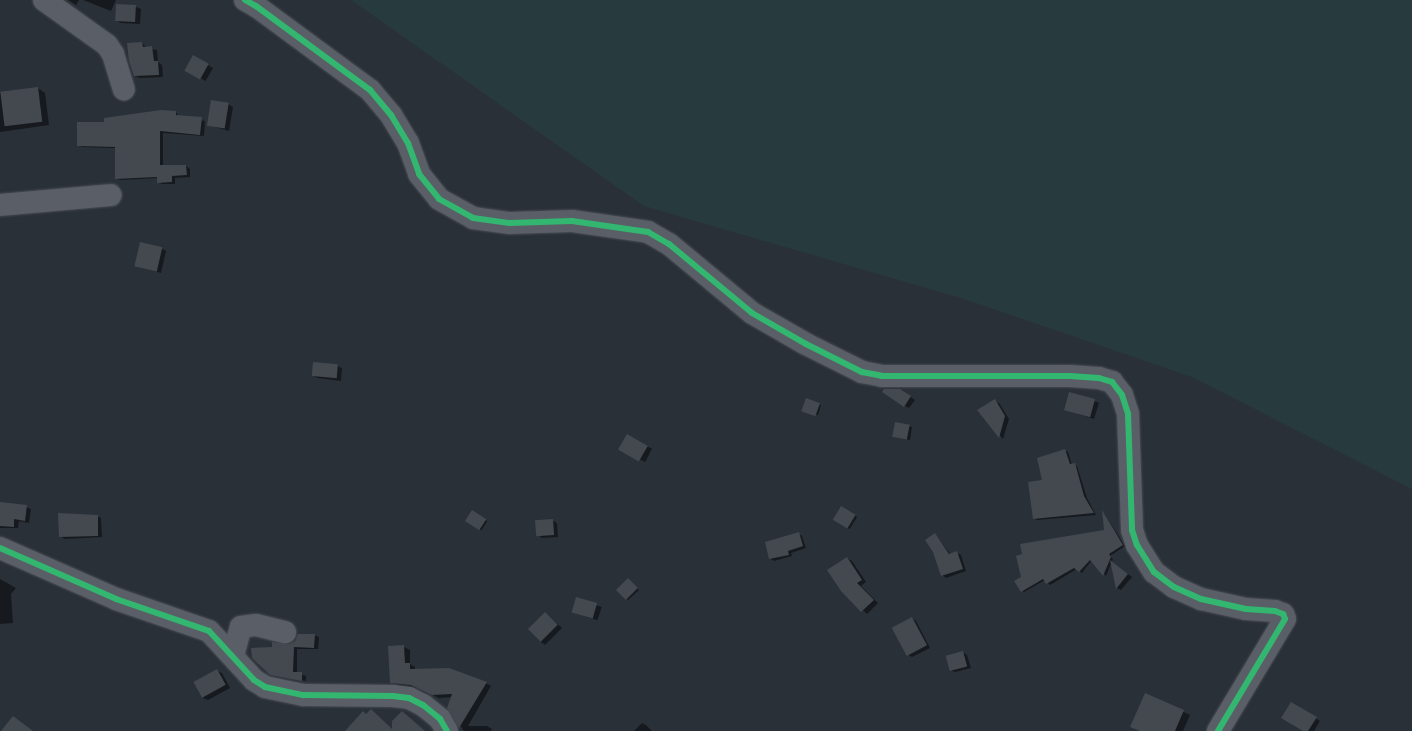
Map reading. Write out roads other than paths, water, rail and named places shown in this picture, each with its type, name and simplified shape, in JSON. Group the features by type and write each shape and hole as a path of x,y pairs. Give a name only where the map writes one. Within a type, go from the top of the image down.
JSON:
{"street":[{"path":"44,0 107,45 113,54 124,89"},
{"path":"245,0 264,11 370,90 391,115 408,144 419,174 439,199 474,218 510,223 572,221 648,232 669,244 752,313 806,344 862,372 882,376 1070,376 1099,378 1112,382 1122,395 1128,414 1131,444 1130,515 1137,545 1154,572 1174,587 1201,599 1246,609 1275,610 1283,614 1285,619 1284,625 1218,731"},
{"path":"0,205 111,195"},
{"path":"0,548 116,599 209,631 254,680 265,687 303,695 393,696 409,698 423,705 440,719 447,731"},
{"path":"233,656 240,627 256,625 285,632"}]}
